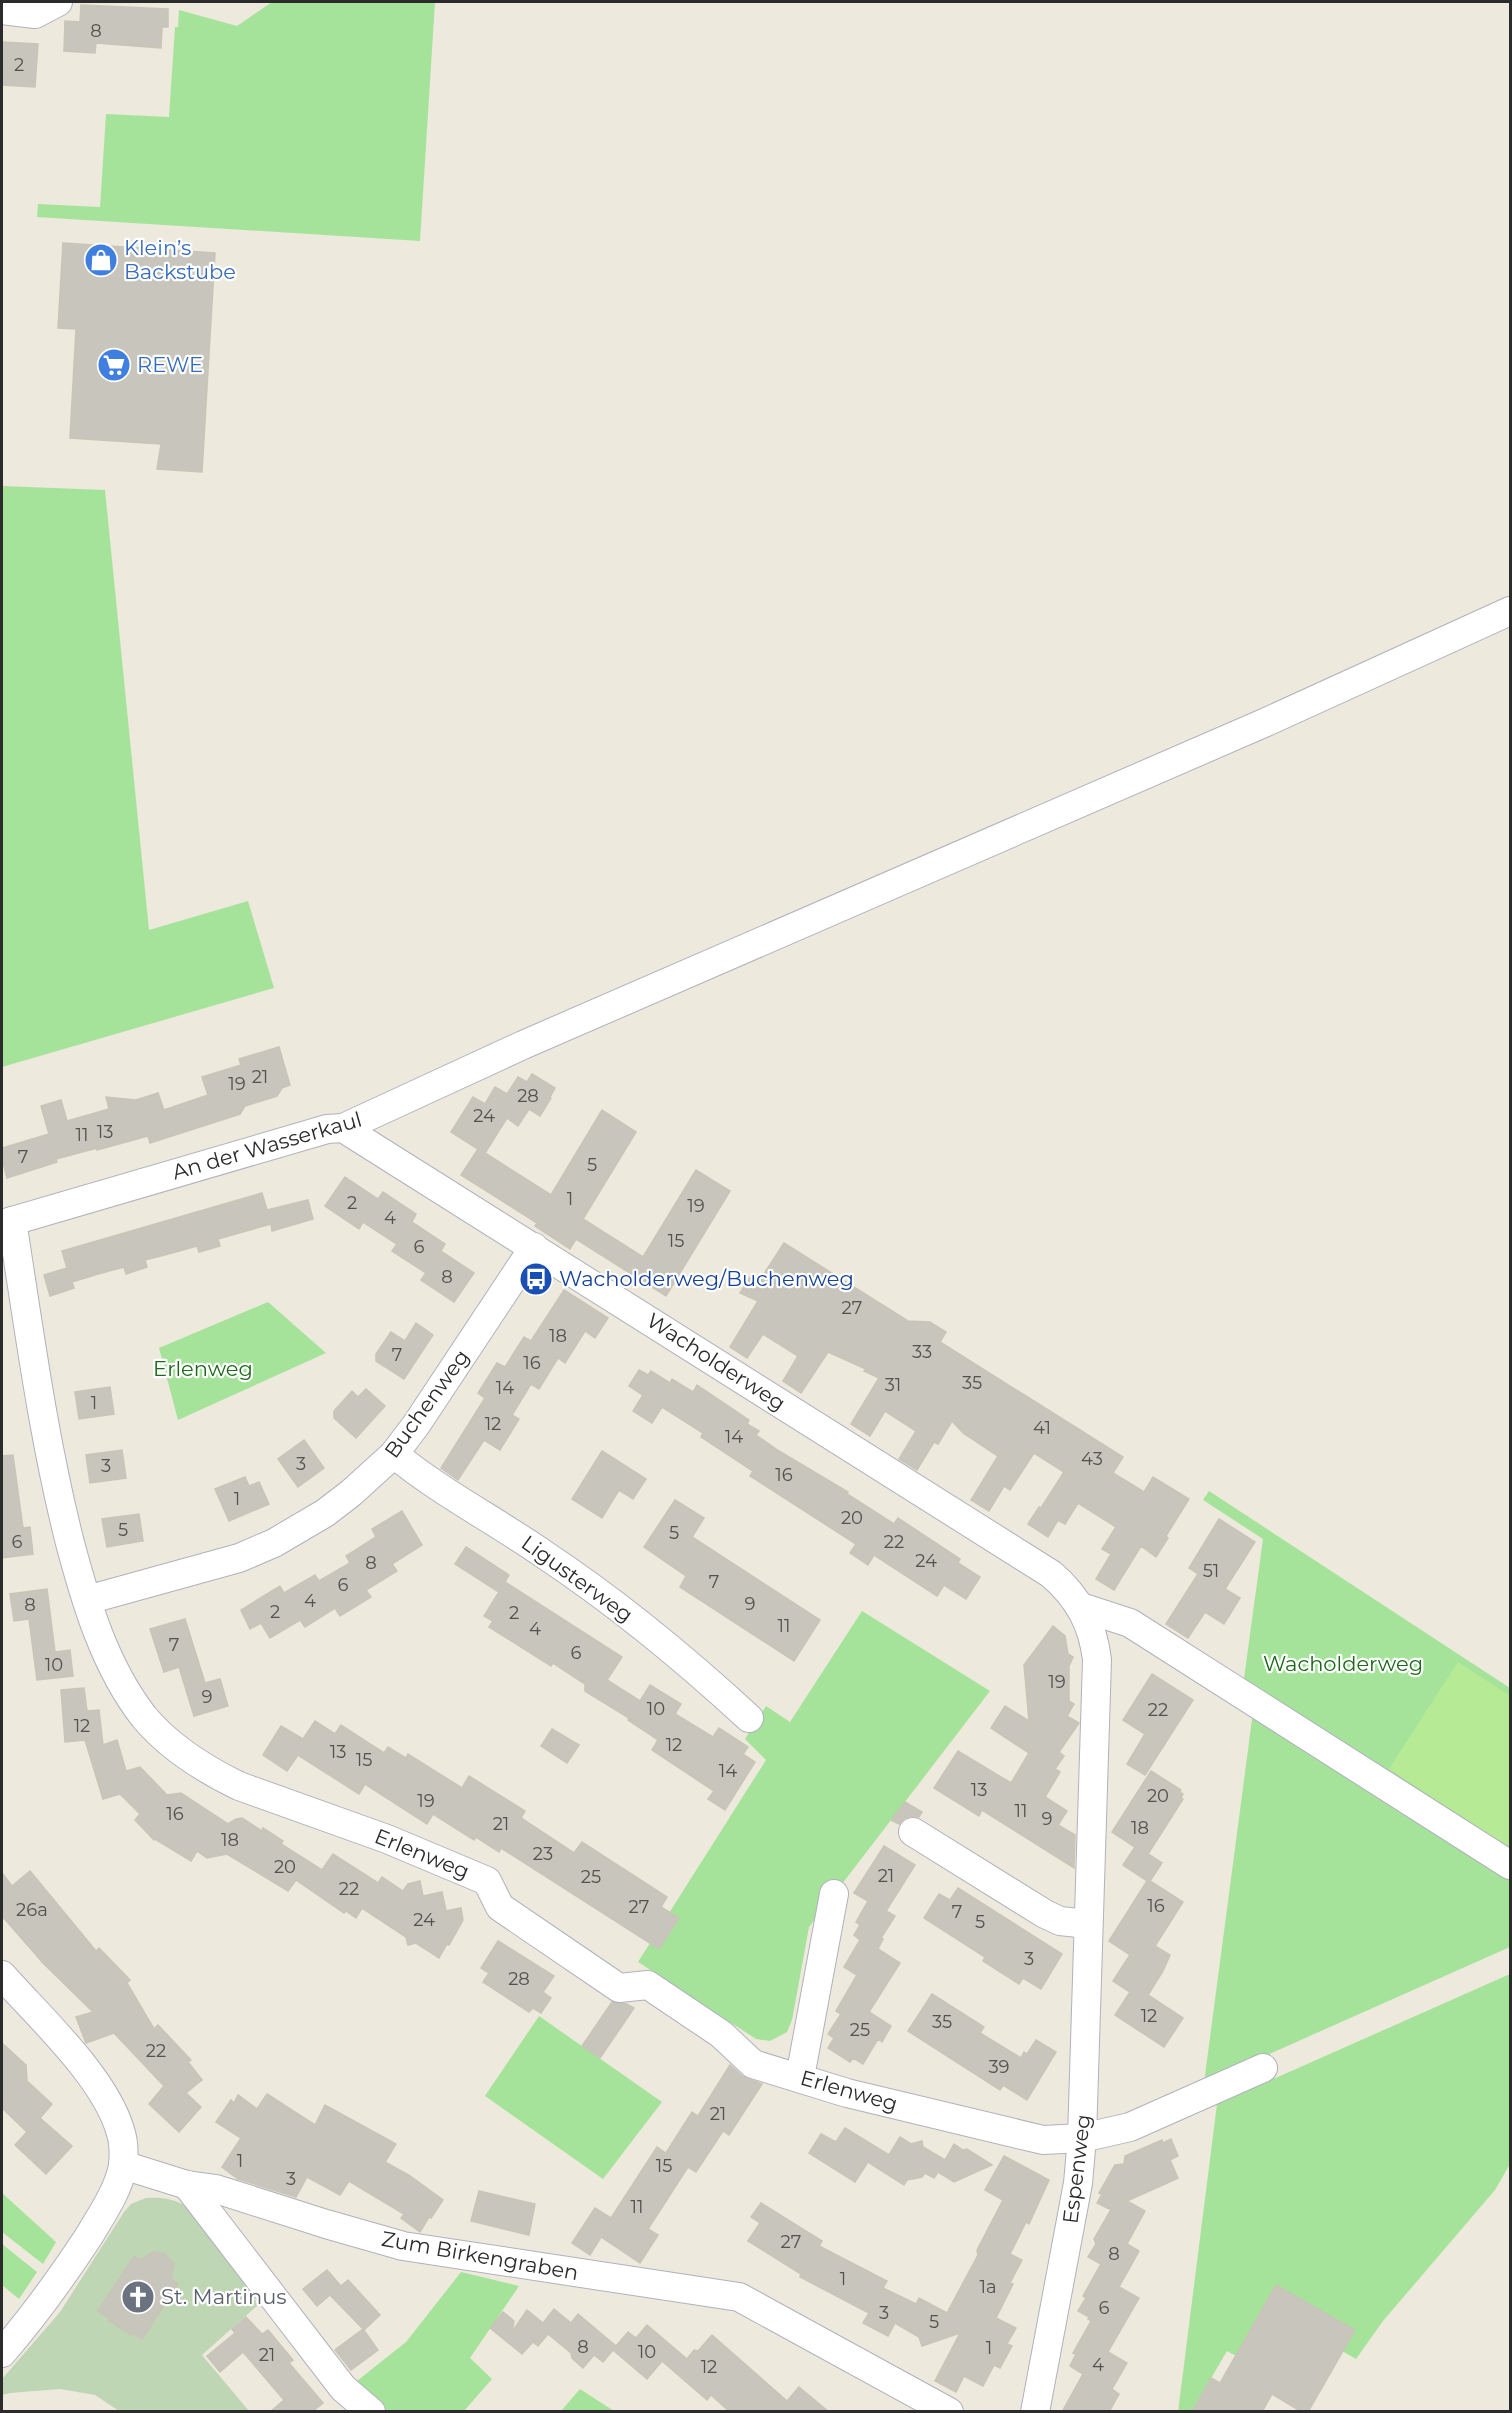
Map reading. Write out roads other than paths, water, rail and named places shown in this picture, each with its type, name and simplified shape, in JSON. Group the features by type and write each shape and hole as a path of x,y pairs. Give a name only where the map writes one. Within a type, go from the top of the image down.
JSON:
{"street":[{"path":"2,10 35,14 58,2"},
{"name":"An der Wasserkaul","path":"7,1223 327,1129 344,1128 524,1045 1242,732 1510,611"},
{"name":"Wacholderweg","path":"344,1128 1051,1574 1068,1588 1081,1607"},
{"name":"Erlenweg","path":"7,1223 53,1473 87,1600 99,1635 124,1687 146,1719 179,1750 222,1778 239,1786 387,1839 487,1881 500,1907 619,1988 648,1985 721,2034 753,2064 847,2093 1043,2140 1082,2138 1130,2127 1263,2068"},
{"name":"Buchenweg","path":"87,1600 239,1558 274,1543 334,1506 394,1454 416,1425 534,1247"},
{"name":"Ligusterweg","path":"394,1454 423,1479 503,1527 605,1597 675,1652 749,1718"},
{"path":"1081,1607 1130,1623 1510,1865"},
{"name":"Espenweg","path":"1035,2412 1078,2183 1085,2097 1097,1660 1095,1641 1081,1607"},
{"path":"913,1832 1045,1914 1060,1921 1088,1924"},
{"path":"800,2077 834,1894"},
{"path":"2,1975 80,2063 108,2102 121,2132 123,2165 106,2207 59,2283 2,2353"},
{"name":"Zum Birkengraben","path":"123,2165 187,2186 216,2189 404,2246 739,2297 949,2412"},
{"path":"187,2186 341,2400 371,2412"}],"place":[{"name":"Klein’s Backstube","path":"101,260"},
{"name":"REWE","path":"114,365"},
{"name":"Wacholderweg/Buchenweg","path":"536,1279"},
{"name":"St. Martinus","path":"138,2297"}]}
